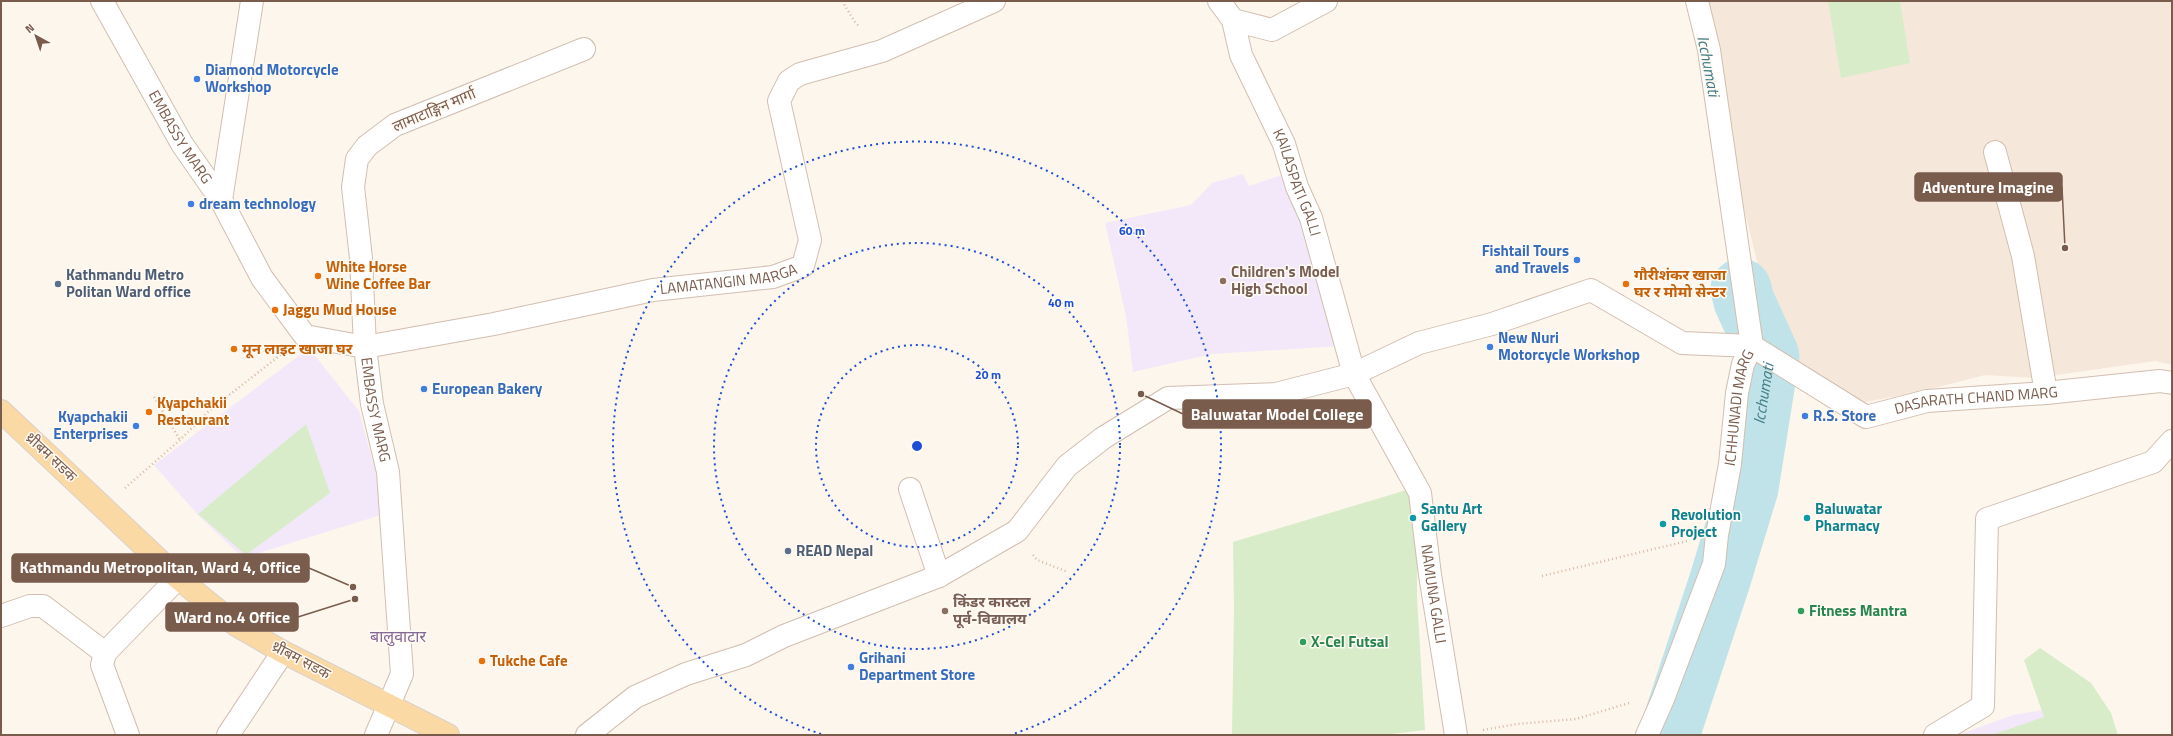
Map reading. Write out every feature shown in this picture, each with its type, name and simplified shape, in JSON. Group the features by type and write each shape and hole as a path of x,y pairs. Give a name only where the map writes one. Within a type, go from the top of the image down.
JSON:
{"main road":[{"name":"थ्रीबम सडक","path":"1,410 178,578 236,625 283,652 390,706 439,733"}],"street":[{"name":"EMBASSY MARG","path":"102,1 182,144 221,200 262,278 305,336 365,346 372,404 388,472 402,674 390,706 376,735"},
{"path":"221,200 252,1"},
{"name":"LAMATANGIN MARGA","path":"365,346 494,324 653,290 774,277 803,266 810,240 779,101 788,81 800,74 882,51 994,1"},
{"name":"KAILASPATI GALLI","path":"1219,1 1233,20 1241,55 1284,144 1297,187 1311,218 1354,374"},
{"path":"1233,20 1272,30 1326,1"},
{"name":"ICHHUNADI MARG","path":"1647,735 1663,699 1714,564 1717,535 1730,464 1737,393 1743,364 1752,346 1709,50 1697,1"},
{"name":"लामाटाङ्गिन मार्गा","path":"365,346 361,258 353,187 357,159 363,150 395,125 584,49"},
{"path":"1995,152 2024,256 2046,393"},
{"path":"587,735 636,697 686,674 746,655 784,636 939,576 1017,531 1067,466 1102,438 1168,398 1276,394 1354,374 1419,343 1492,324 1591,290 1682,343 1752,346"},
{"name":"DASARATH CHAND MARG","path":"1752,346 1866,418 1927,401 2046,393 2160,381 2172,383"},
{"name":"NAMUNA GALLI","path":"1354,374 1420,493 1430,575 1456,735"},
{"path":"1935,735 1983,706 1987,519 2153,462 2172,441"},
{"path":"910,489 939,576"},
{"path":"128,735 102,665 105,653 178,578"},
{"path":"1,616 30,606 43,606 105,653"},
{"path":"228,735 283,652"}],"path":[{"path":"104,507 180,440 210,410 305,336"},
{"path":"154,397 180,440"},
{"path":"1017,531 1037,560 1068,572"},
{"path":"1542,576 1717,535"},
{"path":"1480,731 1517,724 1576,719 1628,703 1663,699"}],"shaded area":[{"path":"1705,1 2172,1 2172,365 2155,361 2036,378 1985,375 1915,393 1859,403 1800,379 1769,308 1731,158 1721,50"},
{"name":"Children's Model High School","path":"1288,173 1342,346 1212,354 1133,372 1126,316 1105,223 1191,205 1212,183 1243,174 1249,186"},
{"path":"309,348 359,411 387,513 243,558 198,515 154,465"},
{"path":"2074,705 2111,735 1958,735 2013,715"}],"green space":[{"path":"1828,1 1900,1 1910,63 1841,78"},
{"path":"306,424 330,493 246,555 198,514"},
{"path":"1410,489 1417,539 1417,598 1425,730 1383,735 1232,735 1234,609 1233,542"},
{"path":"2040,648 2091,683 2111,713 2118,735 1991,735 2044,717 2024,660"}],"waterway":[{"name":"Icchumati","path":"1669,735 1720,580 1748,488 1769,356 1744,301 1741,289"}],"place":[{"name":"Diamond Motorcycle Workshop","path":"197,79"},
{"name":"dream technology","path":"191,204"},
{"name":"Adventure Imagine","path":"2065,248"},
{"name":"Fishtail Tours and Travels","path":"1577,260"},
{"name":"White Horse Wine Coffee Bar","path":"318,276"},
{"name":"Children's Model High School","path":"1223,281"},
{"name":"Kathmandu Metro Politan Ward office","path":"58,284"},
{"name":"गौरीशंकर खाजा घर र मोमो सेन्टर","path":"1626,284"},
{"name":"Jaggu Mud House","path":"275,310"},
{"name":"New Nuri Motorcycle Workshop","path":"1490,347"},
{"name":"मून लाइट खाजा घर","path":"234,349"},
{"name":"European Bakery","path":"424,389"},
{"name":"Baluwatar Model College","path":"1141,394"},
{"name":"Kyapchakii Restaurant","path":"149,412"},
{"name":"R.S. Store","path":"1805,416"},
{"name":"Kyapchakii Enterprises","path":"136,426"},
{"name":"Santu Art Gallery","path":"1413,518"},
{"name":"Baluwatar Pharmacy","path":"1807,518"},
{"name":"Revolution Project","path":"1663,524"},
{"name":"READ Nepal","path":"788,551"},
{"name":"Kathmandu Metropolitan, Ward 4, Office","path":"353,587"},
{"name":"Ward no.4 Office","path":"355,599"},
{"name":"किंडर कास्टल पूर्व-विद्यालय","path":"945,611"},
{"name":"Fitness Mantra","path":"1801,611"},
{"name":"X-Cel Futsal","path":"1303,642"},
{"name":"Tukche Cafe","path":"482,661"},
{"name":"Grihani Department Store","path":"851,667"}],"district":[{"name":"बालुवाटार","path":"398,636"}]}
